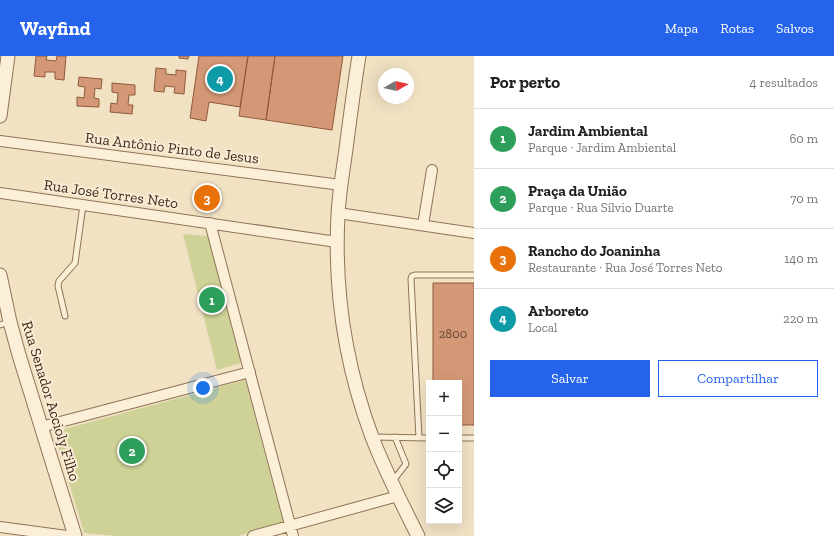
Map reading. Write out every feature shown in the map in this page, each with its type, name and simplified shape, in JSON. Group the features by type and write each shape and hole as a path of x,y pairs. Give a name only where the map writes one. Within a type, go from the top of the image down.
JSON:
{"street":[{"path":"0,116 8,56"},
{"path":"359,56 338,213 340,293 347,348 358,395 372,437 391,483 418,536"},
{"name":"Rua Antônio Pinto de Jesus","path":"0,141 341,185"},
{"path":"422,224 432,170"},
{"name":"Rua José Torres Neto","path":"0,193 338,242"},
{"path":"338,213 422,224 474,233"},
{"path":"210,223 293,536"},
{"name":"Rua Senador Accioly Filho","path":"0,275 5,324 42,428 75,536"},
{"path":"42,428 250,372"},
{"path":"253,536 398,496"},
{"path":"0,527 68,536"}],"lane":[{"path":"65,316 58,286 59,281 75,263 83,205"},
{"path":"418,438 412,276 474,275"},
{"path":"372,437 426,438"},
{"path":"391,483 406,464 395,438"},
{"path":"462,438 474,438"}],"green space":[{"path":"183,234 208,236 241,363 217,370"},
{"path":"245,380 284,524 237,536 117,536 84,533 55,436 61,430"}],"building":[{"path":"36,56 47,56 46,60 56,61 57,56 66,56 64,80 55,79 55,72 45,72 45,77 34,76"},
{"path":"179,56 189,56 188,59 179,58"},
{"path":"199,56 248,56 240,107 209,102 206,121 190,118"},
{"path":"248,56 275,56 266,120 239,116"},
{"path":"275,56 343,56 332,130 266,120"},
{"path":"156,68 166,69 166,74 176,75 176,70 186,71 184,94 174,93 175,87 165,86 164,92 154,91"},
{"path":"79,77 102,79 101,89 95,88 94,98 99,99 99,107 77,106 77,97 84,98 85,87 78,86"},
{"path":"112,83 135,85 135,95 129,95 128,105 133,105 132,114 110,112 111,103 117,104 118,93 112,92"},
{"path":"433,283 474,283 474,425 462,425 462,380 433,380"}],"place":[{"name":"Arboreto","path":"220,79"},
{"name":"Rancho do Joaninha","path":"207,198"},
{"name":"Jardim Ambiental","path":"212,300"},
{"name":"Praça da União","path":"132,451"}]}
